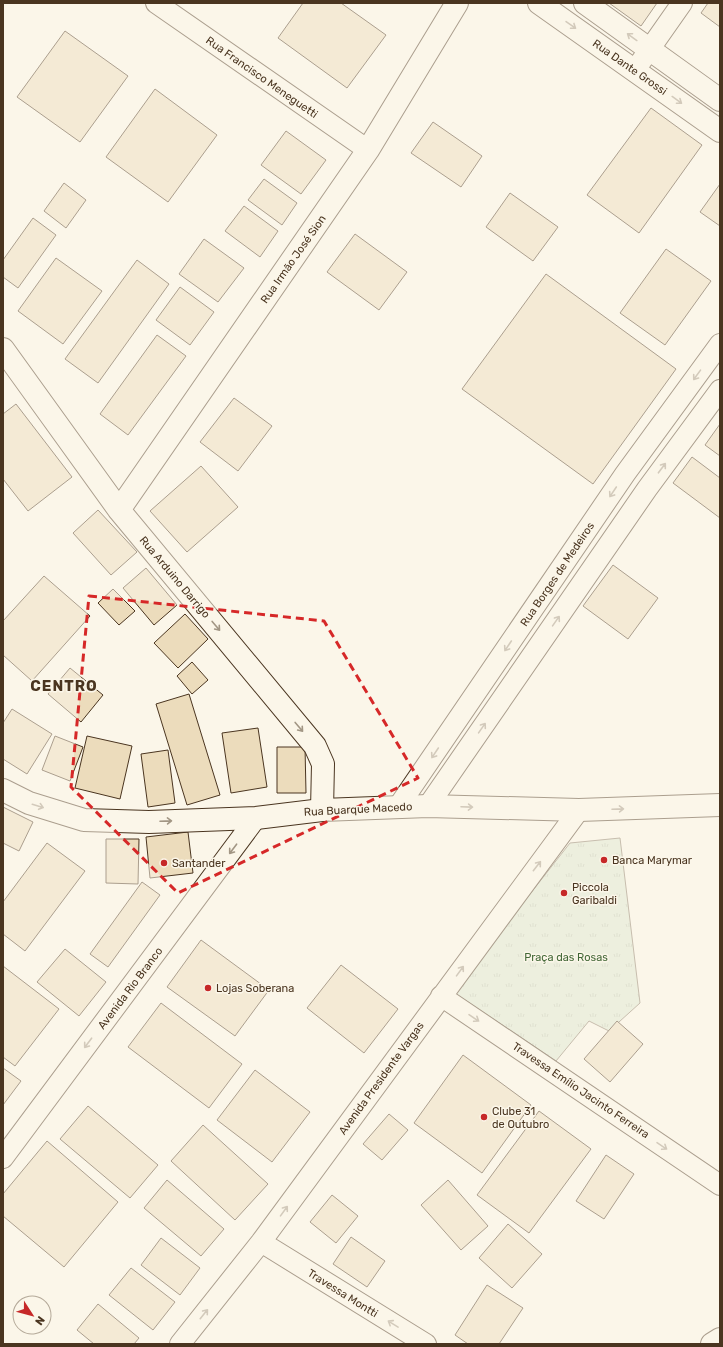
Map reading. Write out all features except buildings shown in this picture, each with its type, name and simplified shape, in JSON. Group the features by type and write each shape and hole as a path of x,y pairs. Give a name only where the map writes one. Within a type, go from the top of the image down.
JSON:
{"street":[{"name":"Rua Francisco Meneguetti","path":"156,3 368,150"},
{"name":"Rua Irmão José Sion","path":"119,510 368,150 457,3"},
{"name":"Rua Dante Grossi","path":"539,3 720,131"},
{"path":"585,3 720,100"},
{"path":"635,70 682,3"},
{"name":"Rua Borges de Medeiros","path":"398,807 626,474 720,344"},
{"name":"Rua Arduino Darrigo","path":"3,349 119,510 315,746 323,764 322,810"},
{"path":"428,806 646,489 720,390"},
{"path":"626,474 646,489"},
{"name":"Rua Buarque Macedo","path":"3,790 29,803 84,820 149,822 256,818 322,810 428,806 579,810 720,806"},
{"name":"Avenida Presidente Vargas","path":"180,1344 261,1242 579,810"},
{"name":"Avenida Rio Branco","path":"3,1158 256,818"},
{"name":"Travessa Emílio Jacinto Ferreira","path":"442,996 720,1185"},
{"name":"Travessa Montti","path":"261,1242 426,1344"},
{"path":"712,1344 720,1339"}],"highlighted area":[{"path":"89,596 324,621 418,778 178,893 71,787"}],"green space":[{"name":"Praça das Rosas","path":"620,838 640,1003 609,1031 589,1021 556,1061 453,992 570,843"}],"place":[{"name":"Banca Marymar","path":"604,860"},
{"name":"Santander","path":"164,863"},
{"name":"Piccola Garibaldi","path":"564,893"},
{"name":"Lojas Soberana","path":"208,988"},
{"name":"Clube 31 de Outubro","path":"484,1117"}],"district":[{"name":"CENTRO","path":"64,686"}]}
